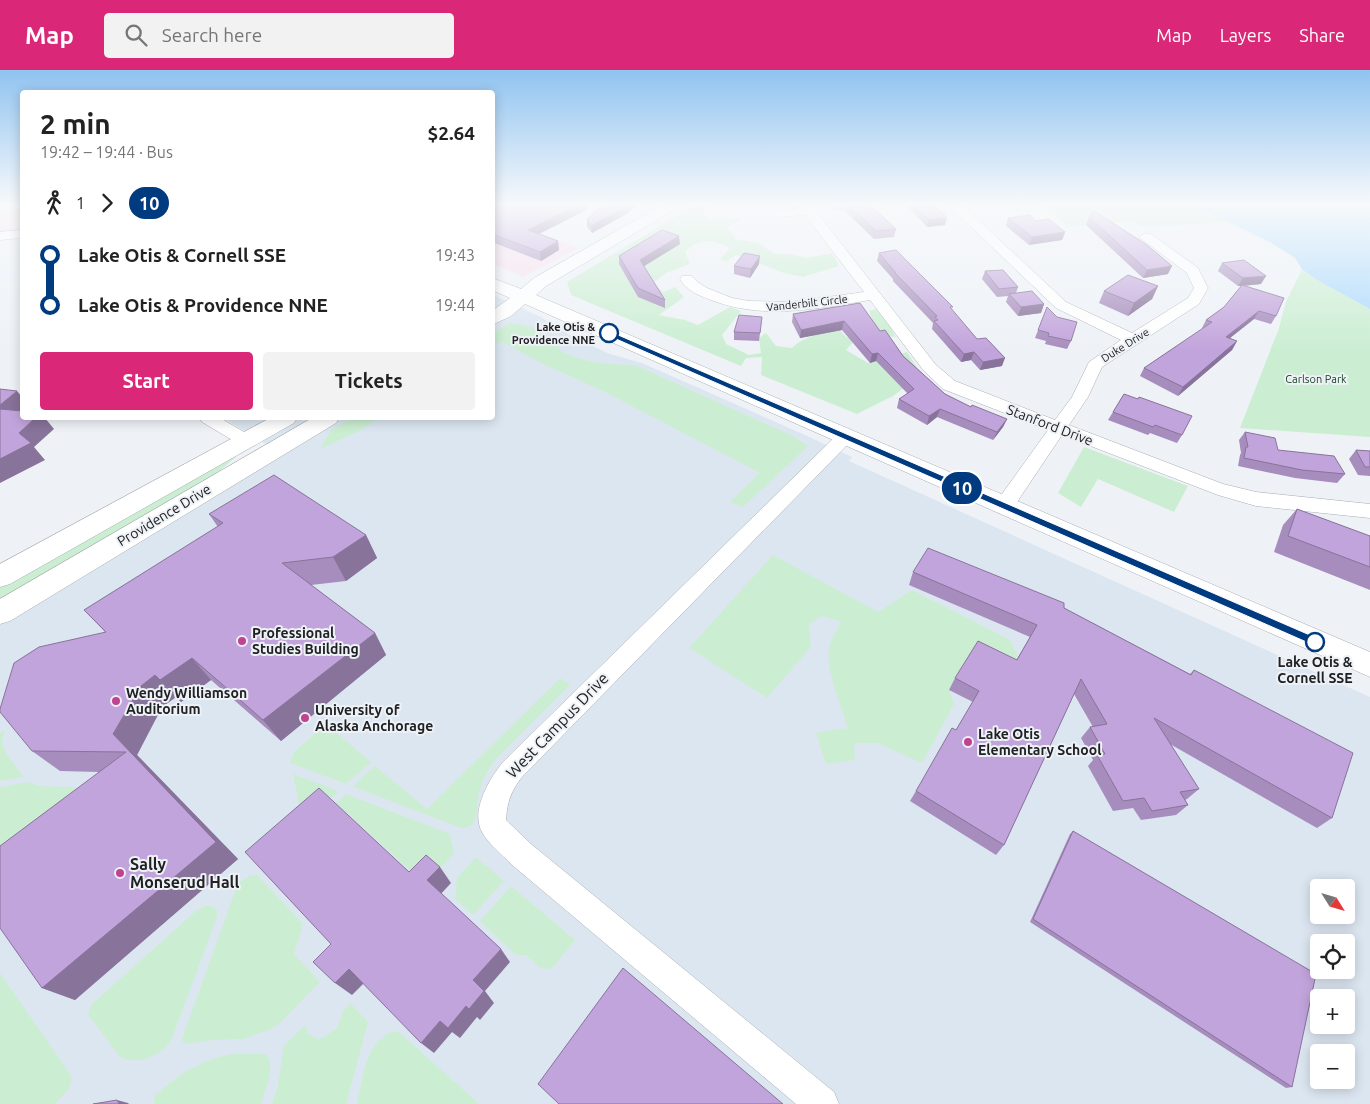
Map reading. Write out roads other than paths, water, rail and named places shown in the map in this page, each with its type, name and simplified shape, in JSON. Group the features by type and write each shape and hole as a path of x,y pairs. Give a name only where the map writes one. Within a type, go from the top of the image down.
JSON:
{"main road":[{"path":"495,317 540,282 591,253"},
{"path":"495,284 1370,665"},
{"path":"495,304 522,295"},
{"name":"Providence Drive","path":"0,577 282,420"},
{"name":"Providence Drive","path":"0,613 325,420"},
{"path":"186,501 200,488 244,458 249,448 244,440"}],"street":[{"name":"Stanford Drive","path":"841,253 938,376 949,385 1227,492 1256,499 1370,511"},
{"path":"1005,253 1061,305 1133,340"},
{"name":"Duke Drive","path":"1004,506 1080,398 1094,365 1194,301 1201,288 1193,271 1168,253"},
{"name":"Vanderbilt Circle","path":"687,278 696,288 708,294 731,303 753,308 790,308 874,295"},
{"path":"211,420 244,440"},
{"name":"West Campus Drive","path":"822,1104 521,854 492,824 493,802 499,785 513,769 845,437"}],"water":[{"path":"1288,253 1370,253 1370,309 1317,280 1302,269 1295,258"}],"place":[{"name":"Lake Otis & Providence NNE","path":"609,333"},
{"name":"Professional Studies Building","path":"242,641"},
{"name":"Lake Otis & Cornell SSE","path":"1315,642"},
{"name":"Wendy Williamson Auditorium","path":"116,701"},
{"name":"University of Alaska Anchorage","path":"305,718"},
{"name":"Lake Otis Elementary School","path":"968,742"},
{"name":"Sally Monserud Hall","path":"120,873"}],"park label":[{"name":"Carlson Park","path":"1316,379"}]}
